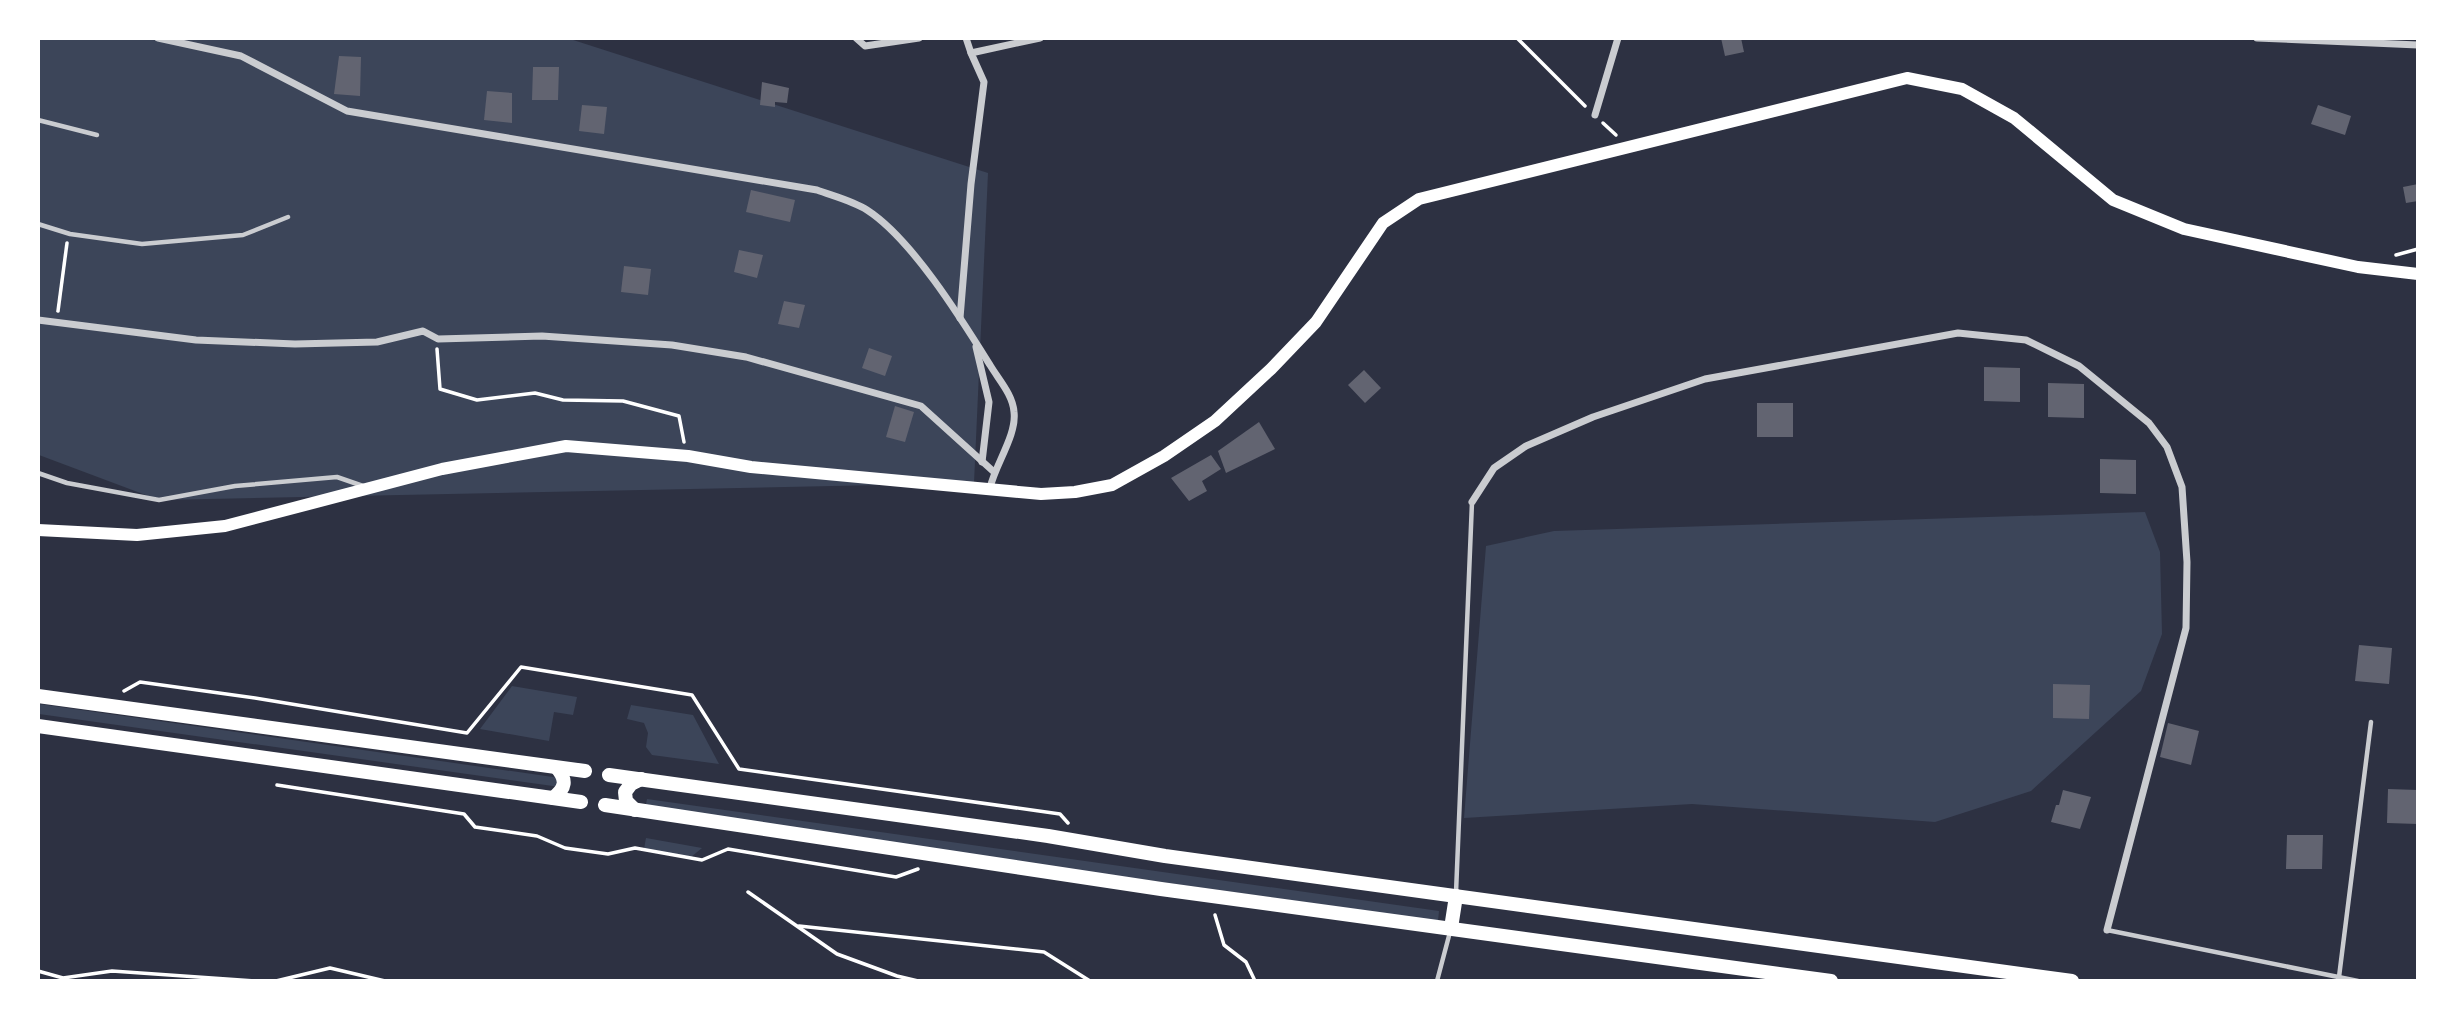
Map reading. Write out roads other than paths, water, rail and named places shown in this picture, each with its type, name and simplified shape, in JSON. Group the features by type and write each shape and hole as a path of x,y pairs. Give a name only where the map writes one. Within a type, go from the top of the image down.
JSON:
{"main road":[{"path":"38,530 137,535 225,526 442,469 566,446 688,456 751,467 1041,494 1075,492 1112,485 1164,456 1215,421 1271,369 1316,323 1383,223 1419,199 1907,78 1962,89 2014,118 2113,200 2183,229 2358,267 2417,274"},
{"path":"38,696 585,771"},
{"path":"38,726 581,802"},
{"path":"554,798 562,791 565,783 557,768"},
{"path":"609,775 1086,842 1165,856 2072,981"},
{"path":"635,810 626,801 625,792 631,784 641,779"},
{"path":"605,805 949,858 1830,981"},
{"path":"1451,928 1456,895"}],"street":[{"path":"158,38 241,56 347,111 817,190 867,210 898,238 934,281 1013,401 1015,416 1011,433 993,472 990,488"},
{"path":"856,38 865,46 919,38"},
{"path":"960,318 971,184 984,82 966,38"},
{"path":"971,53 1040,38"},
{"path":"1595,115 1618,38"},
{"path":"2257,38 2417,45"},
{"path":"38,320 196,340 295,344 377,342 424,331 438,339 542,336 672,345 746,357 921,406 993,472"},
{"path":"1472,502 1494,468 1526,446 1593,417 1705,379 1958,333 2026,340 2079,366 2149,423 2167,447 2182,487 2187,562 2186,628 2107,930"},
{"path":"974,339 989,402 982,462"}],"lane":[{"path":"38,120 97,135"},
{"path":"38,225 70,234 142,244 243,235 288,217"},
{"path":"38,472 67,483 159,500 235,486 337,477 370,489"},
{"path":"1456,895 1472,502"},
{"path":"2339,977 2371,722"},
{"path":"1437,981 1451,928"},
{"path":"2107,930 2358,981"}]}
